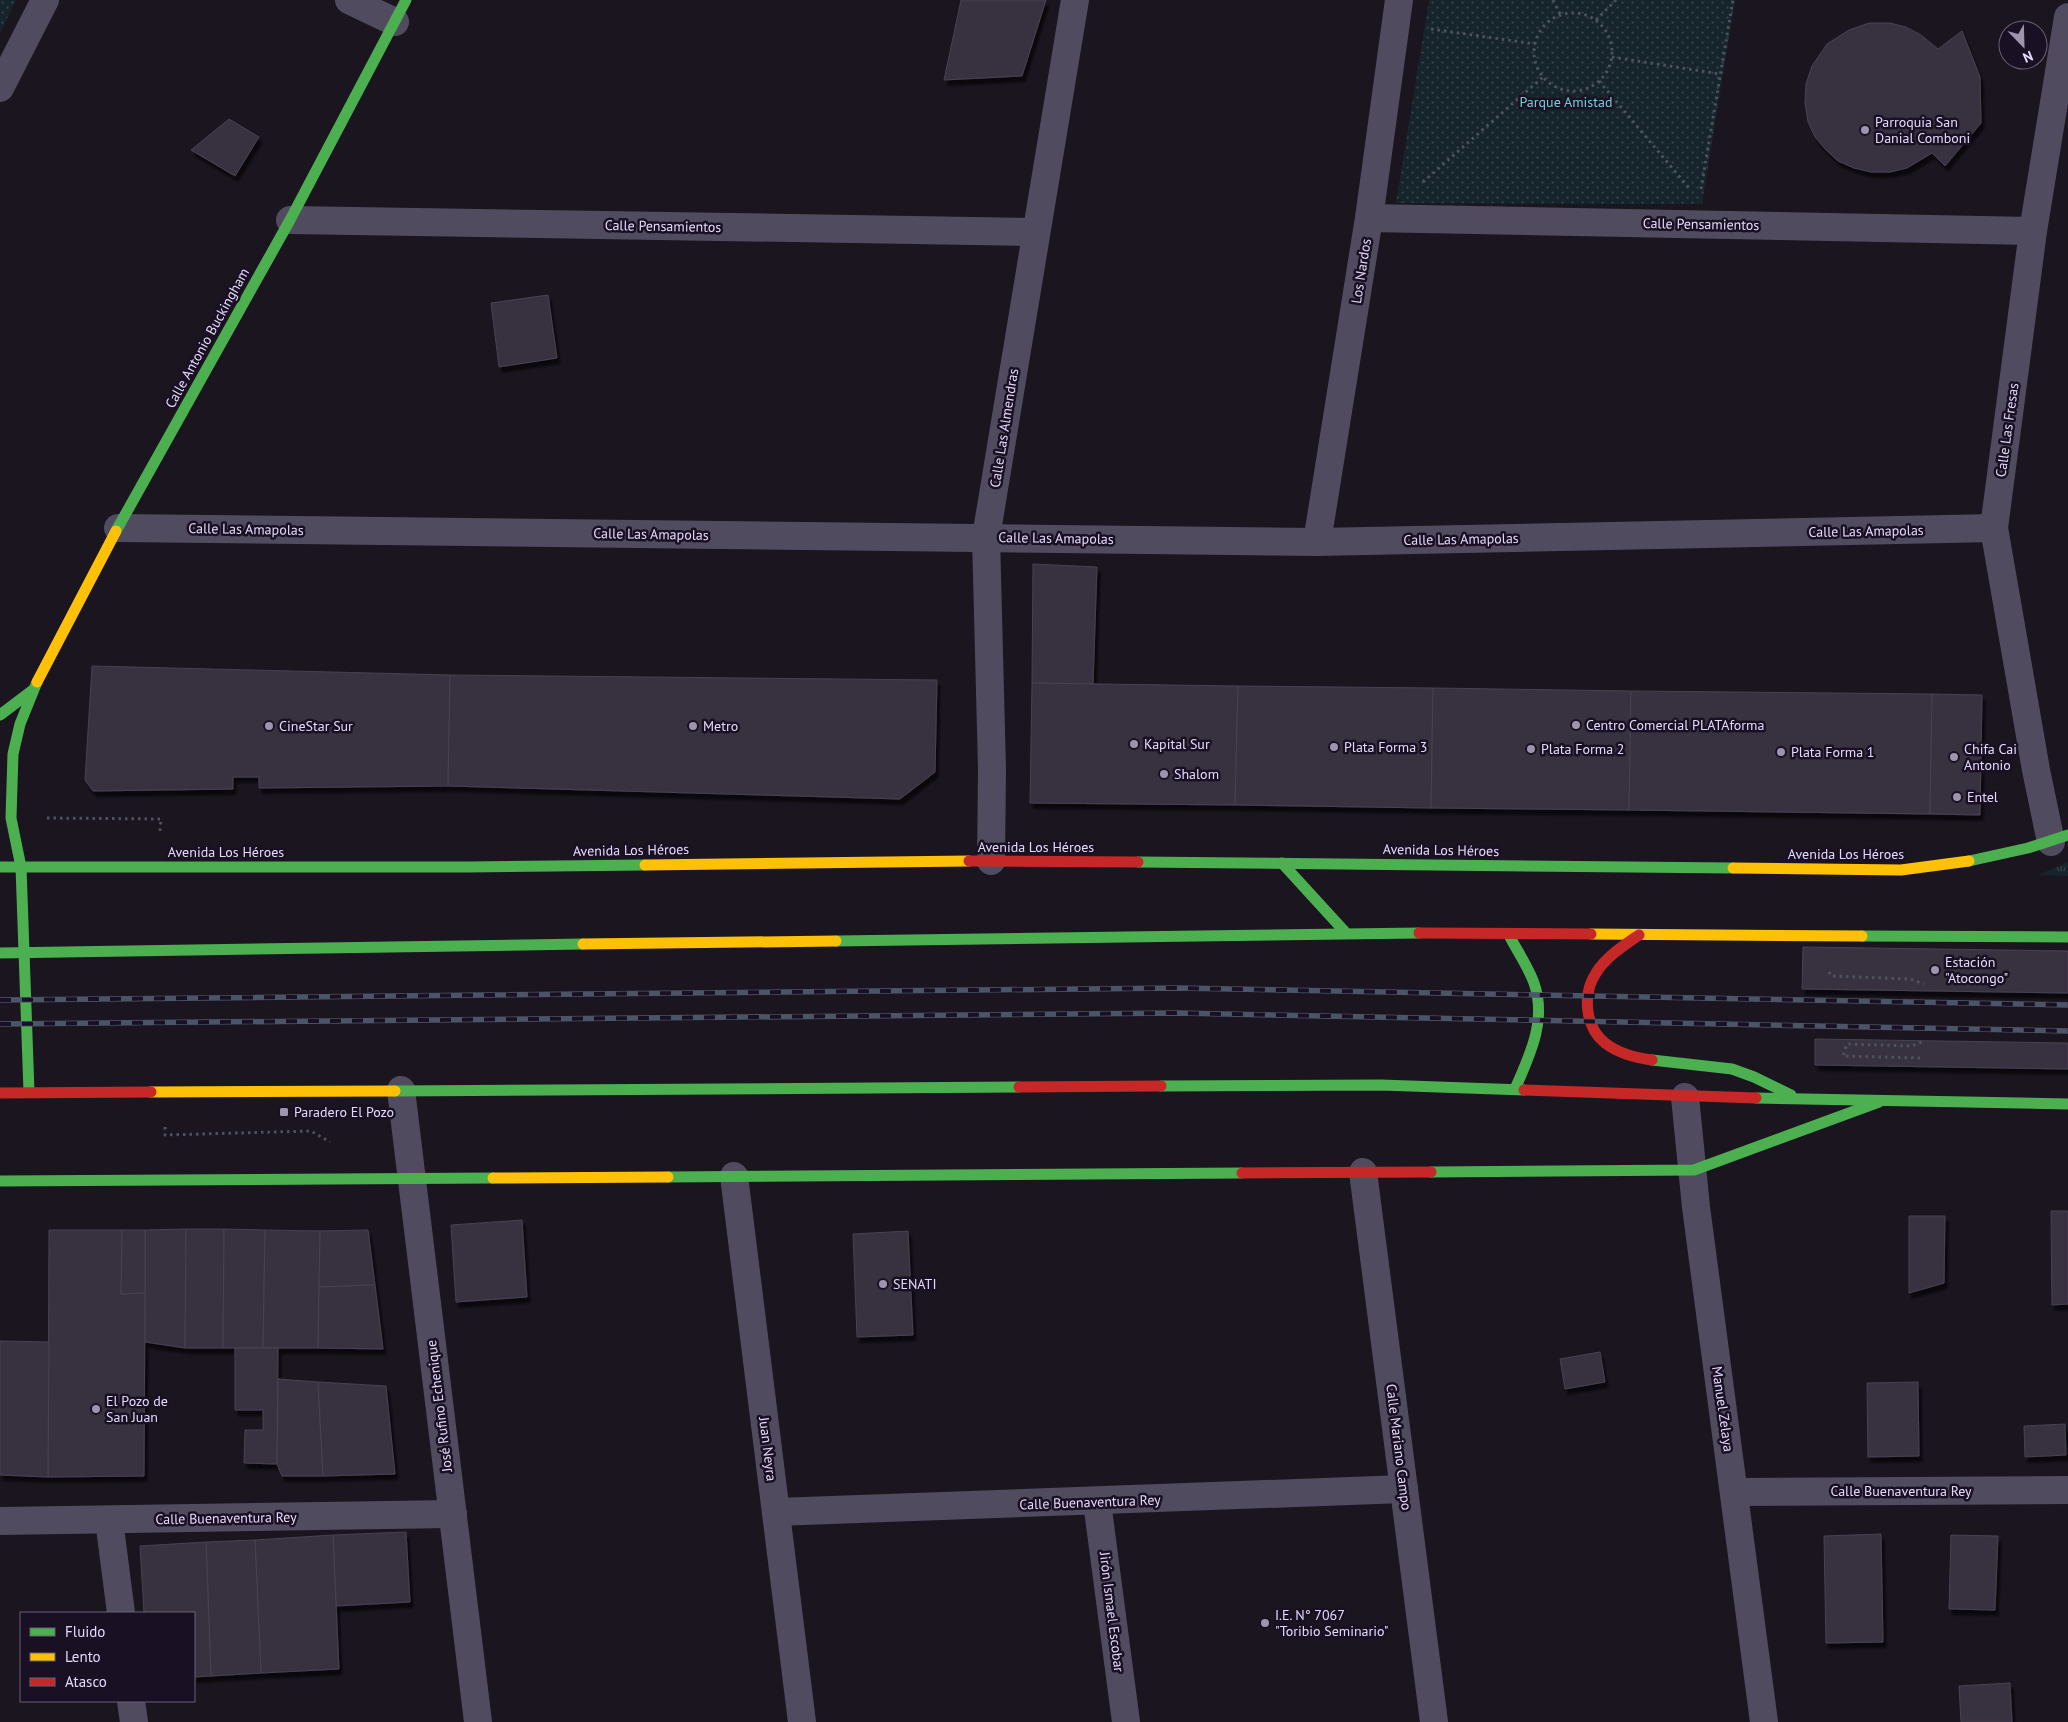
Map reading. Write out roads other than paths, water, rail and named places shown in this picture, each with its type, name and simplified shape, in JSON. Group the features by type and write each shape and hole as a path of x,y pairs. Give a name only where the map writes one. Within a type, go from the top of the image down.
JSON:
{"main road":[{"name":"Calle Antonio Buckingham","path":"29,1092 21,867 11,818 13,754 20,724 33,690 118,528 290,220 400,11"},
{"name":"Calle Antonio Buckingham","path":"0,715 33,690"},
{"name":"Avenida Los Héroes","path":"0,867 488,867 991,861 1902,870 1981,860 2060,838"},
{"path":"1282,863 1346,933"},
{"path":"0,953 1346,933 2068,938"},
{"path":"1509,935 1534,984 1539,1016 1534,1048 1514,1089"},
{"path":"1639,936 1615,951 1606,960 1596,973 1588,990 1586,1003 1588,1017 1593,1031 1603,1042 1614,1050 1636,1057 1733,1069 1803,1100"},
{"path":"0,1093 1381,1085 1685,1097 2068,1104"},
{"path":"0,1181 1694,1170 1879,1102"}],"street":[{"path":"0,88 45,0"},
{"path":"349,0 400,11"},
{"name":"Calle Las Almendras","path":"991,861 992,760 986,538 1074,0"},
{"name":"Los Nardos","path":"1317,542 1369,218 1398,0"},
{"name":"Calle Las Fresas","path":"2060,838 2036,770 1994,528 2034,231 2068,17"},
{"name":"Calle Pensamientos","path":"1369,218 1699,212 2034,231"},
{"name":"Calle Pensamientos","path":"290,220 1036,232"},
{"name":"Calle Las Amapolas","path":"118,528 1317,542 1994,528"},
{"name":"José Rufino Echenique","path":"402,1090 478,1722"},
{"name":"Manuel Zelaya","path":"1685,1097 1694,1170 1696,1207 1764,1722"},
{"name":"Calle Mariano Campo","path":"1363,1172 1434,1722"},
{"name":"Juan Neyra","path":"734,1176 802,1722"},
{"name":"Calle Buenaventura Rey","path":"776,1512 1097,1502 1404,1489"},
{"name":"Calle Buenaventura Rey","path":"1734,1492 2068,1490"},
{"name":"Jirón Ismael Escobar","path":"1097,1502 1126,1722"},
{"name":"Calle Buenaventura Rey","path":"0,1521 453,1514"},
{"path":"109,1520 121,1612"},
{"path":"131,1702 134,1722"}],"railway":[{"path":"0,1000 1176,988 2068,1005"},
{"path":"0,1024 1177,1013 2068,1031"}],"place":[{"name":"Parroquia San Danial Comboni","path":"1865,130"},
{"name":"Centro Comercial PLATAforma","path":"1576,725"},
{"name":"CineStar Sur","path":"269,726"},
{"name":"Metro","path":"693,726"},
{"name":"Kapital Sur","path":"1134,744"},
{"name":"Plata Forma 3","path":"1334,747"},
{"name":"Plata Forma 2","path":"1531,749"},
{"name":"Plata Forma 1","path":"1781,752"},
{"name":"Chifa Cai Antonio","path":"1954,757"},
{"name":"Shalom","path":"1164,774"},
{"name":"Entel","path":"1957,797"},
{"name":"Estación \"Atocongo\"","path":"1935,970"},
{"name":"Paradero El Pozo","path":"284,1112"},
{"name":"SENATI","path":"883,1284"},
{"name":"El Pozo de San Juan","path":"96,1409"},
{"name":"I.E. N° 7067 \"Toribio Seminario\"","path":"1265,1623"}],"park label":[{"name":"Parque Amistad","path":"1566,102"}]}
